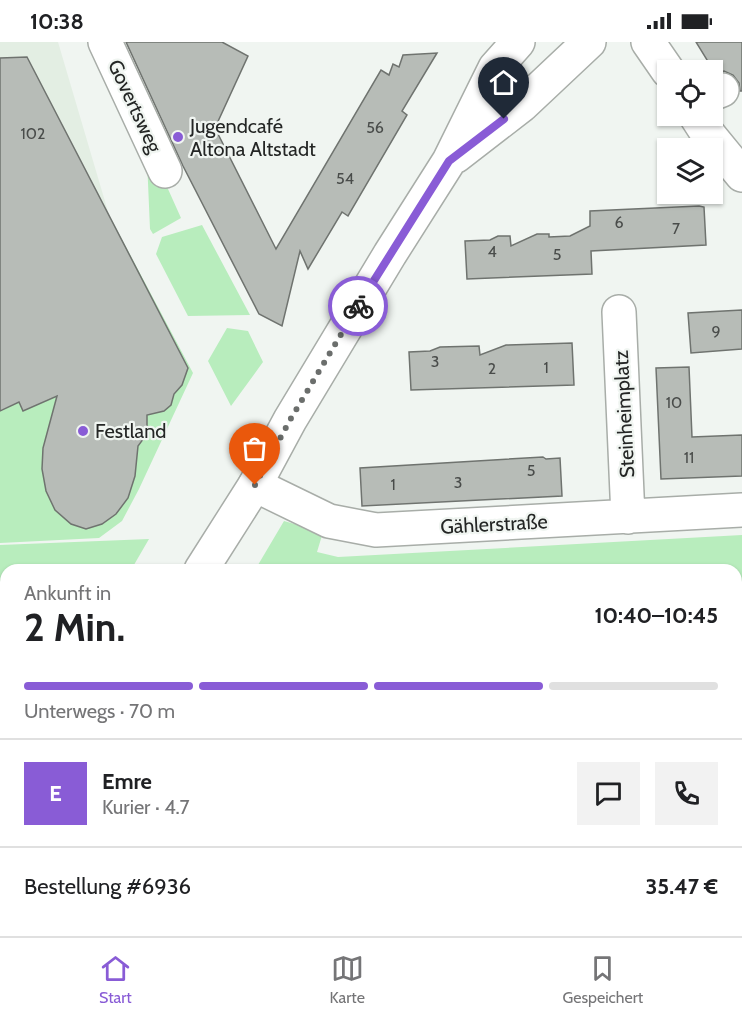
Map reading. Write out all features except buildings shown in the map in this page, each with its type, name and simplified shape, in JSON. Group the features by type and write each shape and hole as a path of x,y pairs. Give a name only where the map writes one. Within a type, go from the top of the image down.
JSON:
{"street":[{"name":"Govertsweg","path":"105,42 165,171"},
{"path":"205,564 255,485 290,420 390,254 449,161 495,68 518,42"},
{"path":"449,161 522,105 589,42"},
{"path":"648,42 660,60"},
{"path":"702,126 742,175"},
{"name":"Steinheimplatz","path":"619,312 628,517"},
{"name":"Gählerstraße","path":"255,485 329,521 376,530 742,510"}],"shaded area":[{"path":"0,42 58,42 109,215 0,222"}],"green space":[{"path":"147,160 155,160 181,218 153,234 150,229"},
{"name":"Festland","path":"109,215 193,373 122,521 99,538 0,543 0,222"},
{"path":"202,225 250,315 188,316 156,254 162,237"},
{"path":"227,328 248,331 263,362 231,406 208,361"},
{"path":"284,521 323,532 317,552 338,557 742,535 742,564 259,564"},
{"path":"149,539 134,564 0,564 0,545"}],"way so far":[{"path":"255,485 290,420 358,306"}],"place":[{"name":"Jugendcafé Altona Altstadt","path":"178,137"},
{"name":"Festland","path":"83,431"}],"route":[{"path":"358,306 449,161 504,119"}]}
